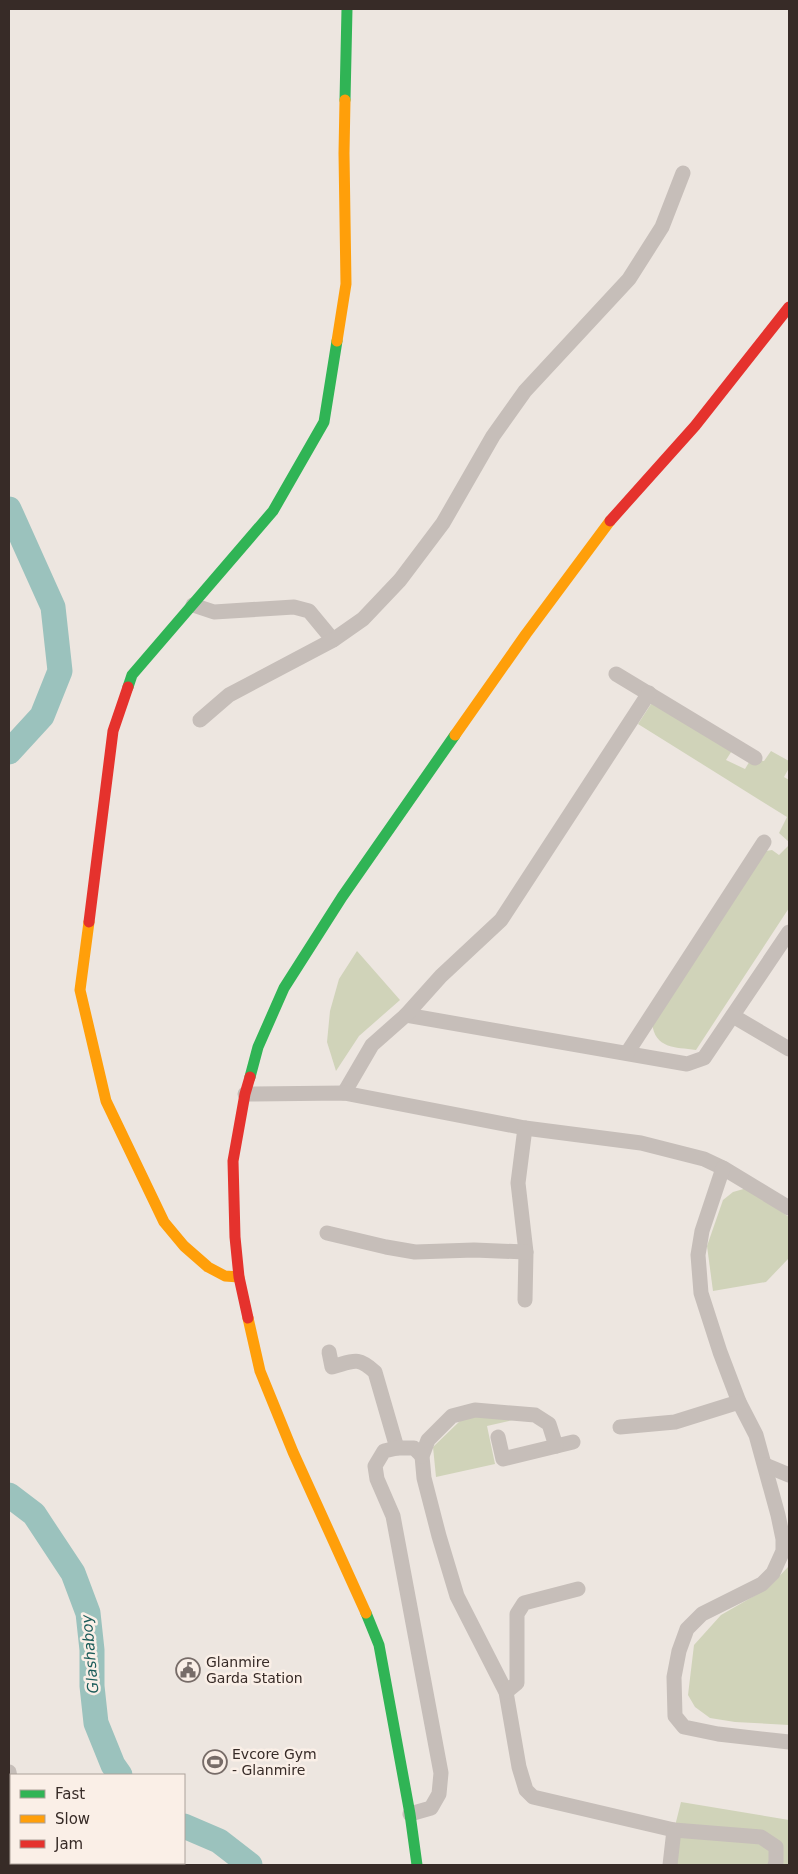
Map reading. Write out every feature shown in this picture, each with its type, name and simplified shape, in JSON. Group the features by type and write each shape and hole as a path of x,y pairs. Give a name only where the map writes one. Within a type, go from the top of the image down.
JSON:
{"main road":[{"path":"239,1277 225,1276 208,1267 184,1246 164,1222 106,1101 80,990 113,730 132,675 273,511 324,422 346,284 344,153 347,9"},
{"path":"417,1865 410,1814 379,1645 357,1591 293,1452 260,1370 239,1277 235,1237 233,1161 245,1094 258,1047 284,988 342,897 526,634 608,524 695,426 789,307"}],"street":[{"path":"200,720 229,695 333,640 363,619 400,580 442,523 493,436 525,391 629,279 662,227 683,173"},
{"path":"193,605 214,612 294,607 309,611 333,640"},
{"path":"616,674 755,758"},
{"path":"344,1093 372,1045 406,1014 441,976 501,920 649,694"},
{"path":"627,1053 764,842"},
{"path":"406,1014 687,1064 704,1058 789,932"},
{"path":"732,1016 789,1048"},
{"path":"245,1094 344,1093 525,1128 641,1144 704,1159 789,1208"},
{"path":"525,1128 518,1183 526,1252 525,1300"},
{"path":"722,1168 702,1231 698,1254 701,1293 739,1402 756,1434 783,1540 783,1551 773,1573 762,1584 702,1614 687,1630 679,1651 674,1677 675,1716 684,1727 718,1734 789,1742"},
{"path":"327,1233 386,1248 415,1252 474,1250 526,1252"},
{"path":"329,1352 332,1366 356,1360 375,1372 397,1448"},
{"path":"620,1427 675,1422 739,1402"},
{"path":"556,1446 549,1424 535,1415 475,1410 452,1416 428,1440 422,1456 424,1478 439,1536 458,1596 506,1692 519,1767 526,1790 533,1797 674,1830 761,1837 776,1847 776,1864"},
{"path":"498,1437 503,1459 573,1442"},
{"path":"410,1814 430,1808 439,1794 441,1773 393,1516 377,1478 375,1466 384,1451 397,1448 414,1448 422,1456"},
{"path":"765,1465 789,1475"},
{"path":"506,1692 517,1683 517,1614 524,1603 578,1589"},
{"path":"670,1865 674,1830"}],"green space":[{"path":"653,701 733,749 726,760 745,769 751,759 764,761 771,751 789,761 789,768 784,777 789,780 789,842 779,833 787,817 638,724"},
{"path":"789,845 789,908 696,1050 674,1047 662,1042 657,1038 652,1023 766,851 772,850 779,855"},
{"path":"357,951 400,1000 359,1036 336,1071 327,1042 330,1011 339,979"},
{"path":"747,1188 789,1217 789,1258 766,1282 713,1291 707,1246 723,1200 733,1192"},
{"path":"473,1415 517,1419 487,1426 495,1464 436,1477 433,1447 461,1420"},
{"path":"789,1566 789,1725 735,1722 710,1718 695,1707 688,1695 694,1645 721,1615 768,1588"},
{"path":"681,1802 789,1820 789,1865 674,1865 674,1830"}],"waterway":[{"name":"Glashaboy","path":"9,509 53,607 60,671 42,716 9,752"},
{"name":"Glashaboy","path":"9,1495 34,1514 73,1573 88,1613 96,1723 113,1765 119,1774"},
{"name":"Glashaboy","path":"185,1826 219,1841 250,1865"}],"traffic: fast":[{"path":"345,100 347,9"},
{"path":"128,687 132,675 273,511 324,422 337,341"},
{"path":"250,1077 258,1047 284,988 342,897 455,735"},
{"path":"366,1613 379,1645 410,1814 417,1865"}],"traffic: slow":[{"path":"337,341 346,284 345,100"},
{"path":"455,735 526,634 610,521"},
{"path":"89,922 80,990 106,1101 164,1222 184,1246 208,1267 225,1276 239,1277"},
{"path":"248,1318 260,1371 293,1452 366,1613"}],"traffic: jam":[{"path":"610,521 695,426 789,307"},
{"path":"89,922 113,731 128,687"},
{"path":"248,1318 239,1277 235,1237 233,1161 245,1094 250,1077"}],"place":[{"name":"Glanmire Garda Station","path":"188,1670"},
{"name":"Evcore Gym - Glanmire","path":"215,1762"}]}
